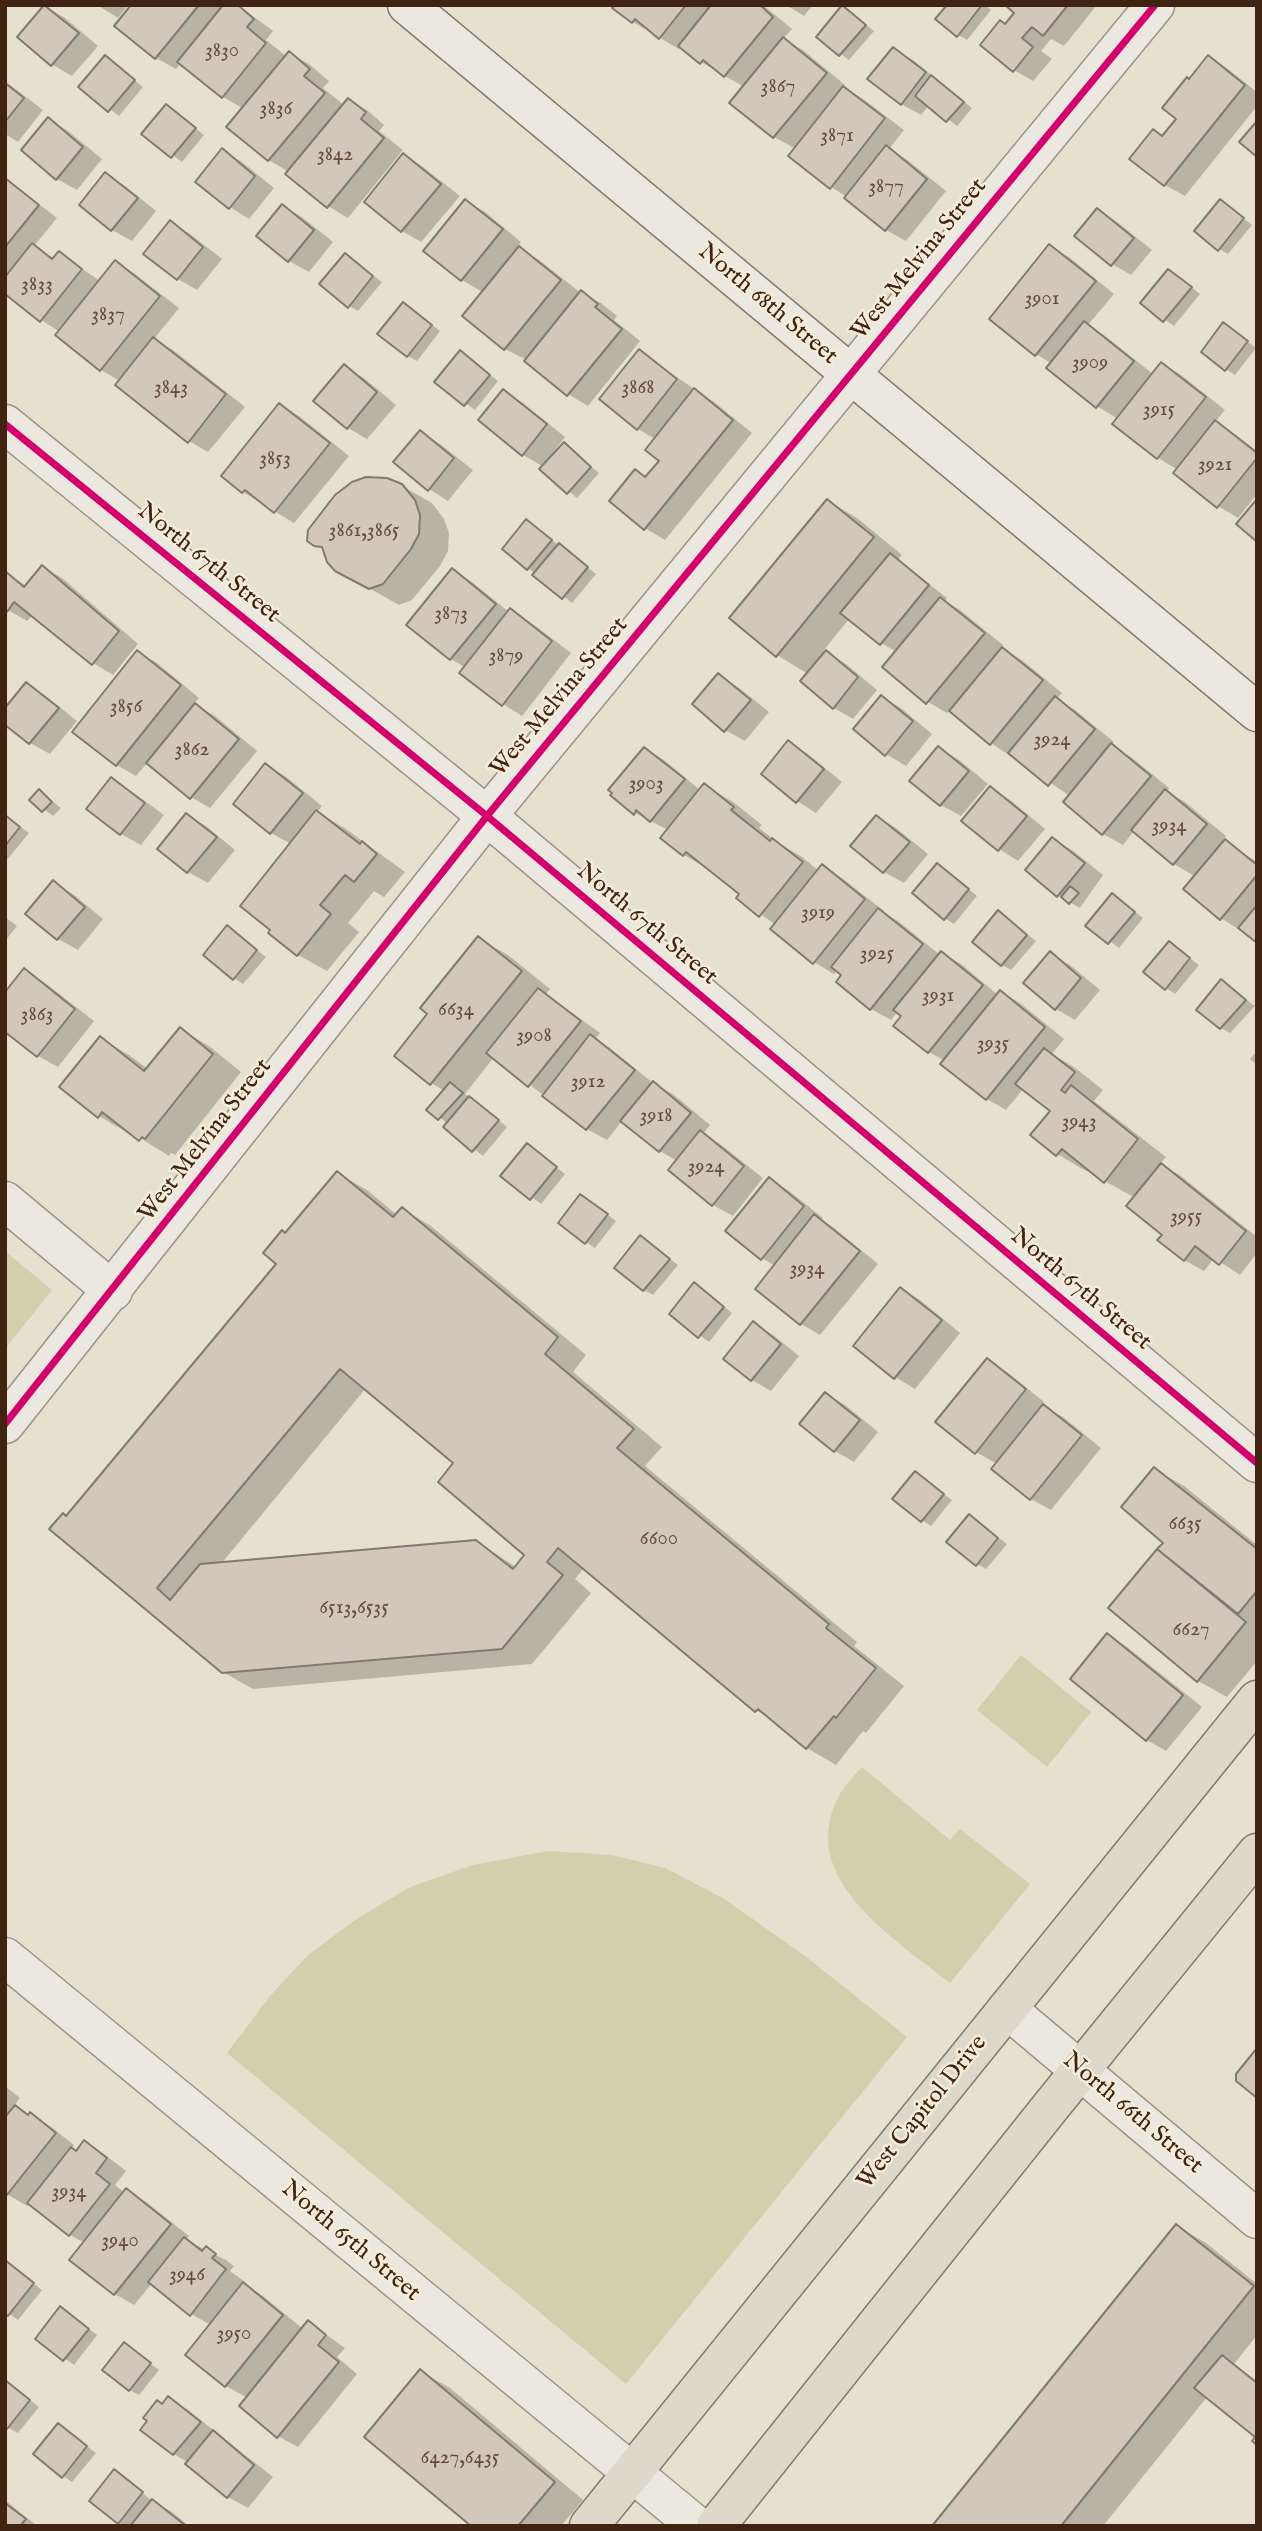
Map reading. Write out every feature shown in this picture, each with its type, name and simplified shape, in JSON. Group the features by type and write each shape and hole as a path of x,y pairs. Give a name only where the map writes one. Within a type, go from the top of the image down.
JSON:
{"main road":[{"name":"West Capitol Drive","path":"589,2526 1257,1700"},
{"path":"716,2526 1257,1853"}],"street":[{"name":"North 68th Street","path":"407,5 1257,712"},
{"name":"West Melvina Street","path":"5,1424 487,816 1155,5"},
{"name":"North 67th Street","path":"5,424 487,816 1257,1463"},
{"path":"5,1200 113,1291"},
{"name":"North 65th Street","path":"5,1957 697,2526"},
{"name":"North 66th Street","path":"1007,2009 1257,2219"}],"green space":[{"path":"5,1251 52,1290 5,1349"},
{"path":"1021,1655 1091,1712 1047,1767 977,1710"},
{"path":"862,1767 950,1840 960,1829 1030,1884 950,1983 878,1925 856,1902 839,1878 829,1851 829,1823 841,1792"},
{"path":"548,1851 612,1855 665,1868 723,1898 805,1956 907,2037 626,2384 227,2053 270,1996 308,1955 355,1920 410,1887 473,1865"}],"building":[{"path":"44,5 79,33 51,66 17,37"},
{"path":"131,5 199,5 155,59 114,26"},
{"path":"223,5 238,5 254,19 247,27 266,43 222,98 177,62"},
{"path":"615,5 686,5 659,39 635,19 632,23 612,8"},
{"path":"711,5 760,5 773,17 724,77 703,60 700,64 678,46"},
{"path":"842,5 866,25 839,56 816,37"},
{"path":"947,5 982,5 957,37 935,19"},
{"path":"1005,5 1068,5 1043,36 1032,27 1022,38 1033,47 1013,72 980,45 1000,20 1005,24 1014,13"},
{"path":"783,37 827,73 773,138 729,103"},
{"path":"893,47 926,72 901,105 867,79"},
{"path":"289,51 310,69 304,76 325,93 268,161 226,127"},
{"path":"105,55 135,80 108,112 78,87"},
{"path":"1208,55 1245,85 1164,186 1129,159 1153,129 1162,136 1176,119 1162,108"},
{"path":"931,75 964,102 946,122 915,96"},
{"path":"5,83 24,98 5,122"},
{"path":"843,86 885,118 830,189 788,156"},
{"path":"348,98 366,112 361,119 384,138 327,208 285,174"},
{"path":"166,104 196,128 171,158 141,134"},
{"path":"48,117 83,147 56,180 21,150"},
{"path":"1257,121 1257,157 1239,142"},
{"path":"886,145 927,179 885,231 844,198"},
{"path":"222,148 255,176 229,209 195,182"},
{"path":"403,153 441,184 401,232 364,202"},
{"path":"105,172 138,198 111,231 79,205"},
{"path":"5,178 39,205 5,247"},
{"path":"465,199 503,229 461,281 423,251"},
{"path":"1220,199 1244,218 1218,251 1194,231"},
{"path":"282,204 314,230 288,262 256,236"},
{"path":"1097,208 1134,238 1111,266 1074,236"},
{"path":"170,220 203,247 177,280 143,254"},
{"path":"32,243 52,259 59,251 82,269 40,322 5,294 5,277"},
{"path":"1049,244 1096,281 1035,356 989,319"},
{"path":"519,246 561,280 504,350 462,316"},
{"path":"345,253 373,276 348,308 319,284"},
{"path":"115,260 160,296 100,371 55,335"},
{"path":"1168,269 1192,287 1163,322 1140,303"},
{"path":"581,290 598,304 595,307 622,329 567,396 524,361"},
{"path":"403,302 432,325 407,357 377,334"},
{"path":"1084,321 1134,361 1096,408 1046,368"},
{"path":"1223,322 1248,341 1225,371 1201,352"},
{"path":"153,337 226,394 188,443 115,385"},
{"path":"639,349 677,379 637,430 599,399"},
{"path":"460,350 490,375 464,406 434,382"},
{"path":"1161,362 1206,397 1157,459 1112,424"},
{"path":"344,364 377,392 347,429 313,401"},
{"path":"694,388 733,420 644,530 609,501 635,469 645,477 659,461 645,450"},
{"path":"503,389 547,424 522,456 478,420"},
{"path":"279,403 330,443 274,513 245,490 242,493 221,476"},
{"path":"1215,420 1257,453 1257,458 1217,508 1173,473"},
{"path":"420,430 454,458 428,491 393,462"},
{"path":"564,442 591,467 567,494 539,469"},
{"path":"366,477 387,478 402,484 415,500 420,515 419,534 411,549 383,584 369,589 335,571 327,562 322,547 307,541 308,530 335,495 352,482"},
{"path":"827,499 874,537 776,657 729,618"},
{"path":"1257,499 1257,540 1256,541 1236,524"},
{"path":"526,519 552,540 527,570 502,549"},
{"path":"559,543 588,567 562,599 532,575"},
{"path":"890,553 929,585 880,645 840,613"},
{"path":"42,565 119,631 92,665 14,602 7,612 5,610 5,571 24,587"},
{"path":"452,568 496,604 450,660 406,625"},
{"path":"940,597 985,633 926,704 882,667"},
{"path":"510,608 552,641 502,706 459,673"},
{"path":"1002,647 1043,680 990,745 949,711"},
{"path":"137,650 181,685 116,766 72,732"},
{"path":"826,650 858,677 833,709 800,681"},
{"path":"718,673 751,700 724,732 692,704"},
{"path":"26,682 59,708 29,744 5,725 5,708"},
{"path":"881,695 913,721 885,756 853,729"},
{"path":"1055,696 1095,729 1048,786 1008,753"},
{"path":"195,703 239,739 190,799 146,763"},
{"path":"788,740 824,769 796,803 761,774"},
{"path":"1111,743 1151,776 1102,835 1063,802"},
{"path":"938,746 969,771 940,806 909,781"},
{"path":"644,747 685,779 650,822 636,810 634,815 610,795 612,793 608,790"},
{"path":"265,763 303,793 270,834 233,804"},
{"path":"111,777 145,803 120,835 86,809"},
{"path":"704,783 734,807 731,810 770,841 772,838 803,862 759,917 736,898 739,894 686,852 683,856 660,838"},
{"path":"990,786 1027,816 998,851 961,821"},
{"path":"39,789 52,802 42,812 29,800"},
{"path":"1165,789 1207,824 1173,865 1131,830"},
{"path":"316,810 377,854 354,882 345,875 320,905 331,914 297,956 240,906"},
{"path":"186,813 217,837 187,873 157,849"},
{"path":"5,815 20,827 5,846"},
{"path":"876,815 910,842 883,873 850,846"},
{"path":"1052,837 1085,863 1057,897 1025,870"},
{"path":"1225,839 1257,865 1257,875 1220,920 1183,889"},
{"path":"937,863 969,889 944,920 912,893"},
{"path":"822,864 865,899 813,964 770,929"},
{"path":"53,880 85,907 57,940 25,914"},
{"path":"1070,886 1079,893 1069,904 1061,897"},
{"path":"1112,893 1135,912 1108,944 1085,926"},
{"path":"1257,905 1257,943 1238,928"},
{"path":"878,908 923,944 870,1010 836,982 841,975 831,967"},
{"path":"998,910 1027,935 1001,966 972,942"},
{"path":"227,925 257,950 233,980 203,955"},
{"path":"478,936 522,971 430,1085 394,1056 427,1014 420,1008"},
{"path":"1169,941 1190,958 1165,990 1143,972"},
{"path":"941,951 983,985 928,1053 893,1026 901,1016 893,1010"},
{"path":"1050,951 1081,978 1055,1010 1023,983"},
{"path":"24,968 75,1009 37,1057 5,1032 5,992"},
{"path":"1221,979 1246,1000 1220,1029 1196,1010"},
{"path":"538,988 581,1021 528,1087 486,1053"},
{"path":"1000,990 1045,1027 986,1100 940,1064"},
{"path":"180,1027 213,1054 145,1139 142,1137 139,1141 102,1112 98,1118 59,1087 100,1036 144,1071"},
{"path":"590,1034 635,1070 586,1130 542,1096"},
{"path":"1044,1048 1075,1072 1061,1090 1065,1093 1071,1085 1138,1139 1104,1183 1062,1149 1056,1156 1030,1135 1050,1111 1015,1084"},
{"path":"653,1081 691,1113 659,1152 620,1121"},
{"path":"450,1082 463,1093 438,1120 426,1110"},
{"path":"469,1096 499,1120 472,1152 443,1127"},
{"path":"700,1130 744,1166 712,1206 668,1170"},
{"path":"527,1143 557,1167 530,1200 500,1176"},
{"path":"1161,1163 1246,1231 1219,1265 1195,1246 1184,1261 1157,1240 1162,1235 1126,1206"},
{"path":"337,1171 393,1217 402,1207 558,1337 545,1354 634,1429 617,1448 829,1624 826,1628 876,1668 836,1718 834,1716 806,1749 758,1709 755,1712 558,1548 547,1562 563,1575 502,1649 222,1673 49,1529 63,1513 66,1516 276,1264 263,1253 282,1230 285,1233","holes":["340,1369 453,1463 438,1482 524,1555 513,1569 476,1540 200,1564 170,1600 157,1588"]},
{"path":"769,1177 804,1206 761,1260 725,1231"},
{"path":"580,1194 608,1214 585,1244 558,1223"},
{"path":"814,1214 860,1251 800,1325 755,1289"},
{"path":"640,1235 670,1259 643,1291 614,1268"},
{"path":"694,1282 724,1307 698,1338 669,1314"},
{"path":"900,1287 942,1320 894,1379 853,1346"},
{"path":"753,1321 781,1344 751,1381 723,1359"},
{"path":"987,1358 1026,1389 975,1454 935,1422"},
{"path":"825,1392 860,1420 834,1452 799,1424"},
{"path":"1043,1404 1082,1435 1030,1500 991,1469"},
{"path":"1154,1467 1257,1549 1257,1591 1238,1614 1157,1549 1163,1543 1121,1507"},
{"path":"915,1471 944,1494 921,1522 892,1499"},
{"path":"969,1514 998,1538 976,1566 946,1542"},
{"path":"1157,1549 1246,1622 1197,1682 1108,1608"},
{"path":"1107,1633 1183,1695 1146,1741 1070,1679"},
{"path":"1257,2048 1257,2098 1236,2081 1236,2074"},
{"path":"15,2105 28,2115 30,2112 56,2133 6,2196 5,2117"},
{"path":"84,2140 107,2158 96,2173 110,2184 69,2236 27,2203 71,2147 76,2151"},
{"path":"126,2188 171,2224 114,2295 69,2260"},
{"path":"1176,2224 1254,2286 1061,2526 932,2526"},
{"path":"184,2237 202,2251 206,2246 216,2254 212,2258 226,2269 190,2316 148,2282"},
{"path":"5,2260 34,2283 8,2316 5,2314"},
{"path":"243,2282 283,2315 225,2387 185,2355"},
{"path":"60,2306 89,2329 63,2361 35,2339"},
{"path":"308,2320 326,2335 318,2345 339,2362 277,2438 239,2406"},
{"path":"124,2342 151,2363 129,2391 102,2370"},
{"path":"1222,2355 1257,2383 1257,2445 1252,2441 1255,2437 1194,2388"},
{"path":"420,2369 555,2482 518,2526 471,2526 364,2437"},
{"path":"5,2380 30,2400 7,2429 5,2428"},
{"path":"168,2396 201,2422 173,2455 140,2430 147,2421 143,2418 157,2400 162,2404"},
{"path":"58,2423 87,2446 62,2478 33,2454"},
{"path":"213,2430 254,2465 227,2498 185,2464"},
{"path":"114,2469 143,2492 118,2524 89,2501"},
{"path":"152,2499 186,2526 130,2526"},
{"path":"5,2503 26,2519 20,2526 5,2526"}],"cycle path":[{"path":"5,1424 487,816 1155,5"},
{"path":"5,424 487,816 1257,1463"}]}
